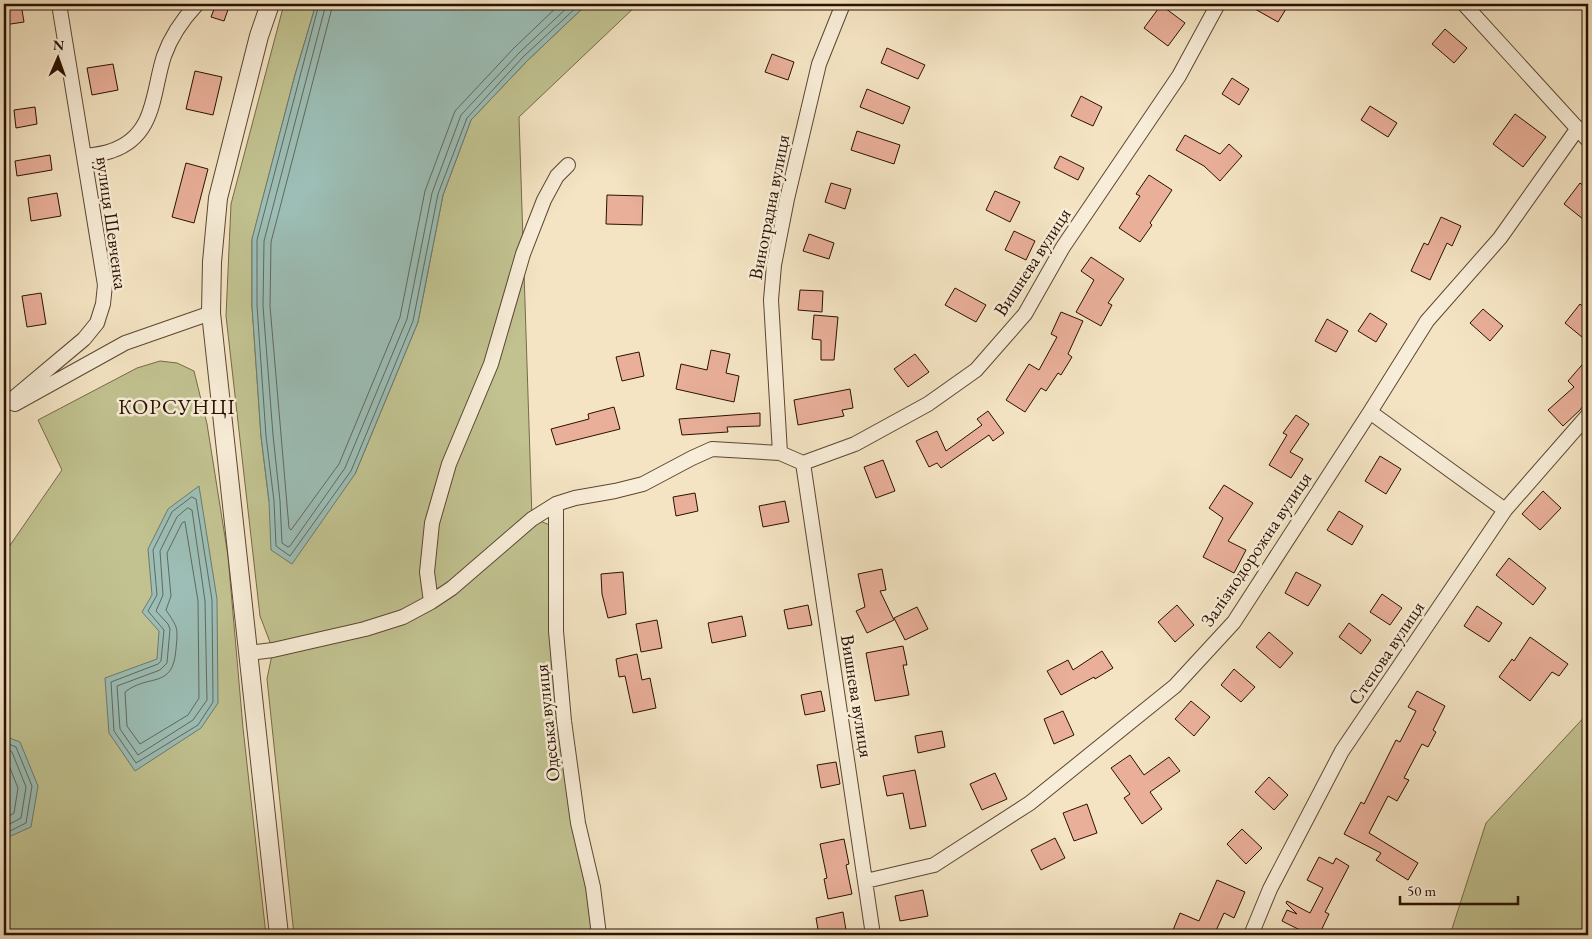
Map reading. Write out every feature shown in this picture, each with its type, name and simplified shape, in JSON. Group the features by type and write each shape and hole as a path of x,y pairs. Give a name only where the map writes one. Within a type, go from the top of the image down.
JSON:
{"street":[{"name":"вулиця Шевченка","path":"4,406 84,339 97,323 103,304 105,285 59,4"},
{"path":"84,156 111,152 129,142 142,130 150,114 165,55 174,33 197,4"},
{"path":"270,4 259,36 218,198 212,262 211,314 279,935"},
{"name":"Виноградна вулиця","path":"780,453 771,300 774,265 819,64 843,4"},
{"name":"Вишнева вулиця","path":"873,935 803,463 855,444 928,404 976,370 1025,314 1063,247 1179,76 1218,4"},
{"path":"1464,4 1588,140"},
{"name":"Залізнодорожна вулиця","path":"866,881 934,865 1030,802 1175,686 1234,622 1427,321 1500,238 1578,128"},
{"path":"431,602 427,572 432,523 449,464 490,364 523,254 544,200 557,176 568,165"},
{"path":"4,411 125,343 211,314"},
{"path":"1370,412 1505,510"},
{"name":"Степова вулиця","path":"1251,935 1270,889 1342,750 1505,510 1588,414"},
{"path":"249,654 365,629 403,617 452,588 532,518 556,504 575,498 643,484 712,449 780,453 803,463"},
{"name":"Одеська вулиця","path":"556,504 556,631 564,721 578,823 593,886 599,935"}],"green space":[{"path":"284,4 316,4 295,75 252,240 252,306 261,436 269,501 355,474 418,322 443,195 471,120 527,61 587,4 638,4 519,117 532,518 555,527 556,631 599,935 294,935 267,679 273,650 260,616 226,316 231,204"},
{"path":"160,361 177,363 194,371 207,424 228,556 243,728 266,935 4,935 4,554 62,470 38,420 137,368"},
{"path":"1588,713 1588,935 1450,935 1486,823"}],"water":[{"path":"316,4 587,4 527,61 471,120 443,195 418,322 355,474 292,564 271,550 269,501 261,436 252,306 252,239 295,75"},
{"path":"199,486 217,599 218,703 201,728 135,771 109,733 105,678 157,659 159,631 142,612 152,595 148,549 168,509"},
{"path":"4,736 20,742 38,786 31,827 4,839"}],"building":[{"path":"4,4 21,4 24,22 4,25"},
{"path":"216,4 230,4 224,21 211,17"},
{"path":"1246,4 1289,4 1278,22"},
{"path":"1161,5 1185,23 1168,46 1144,28"},
{"path":"1445,29 1467,48 1454,63 1432,44"},
{"path":"887,48 925,65 918,79 881,63"},
{"path":"772,54 794,62 788,80 765,72"},
{"path":"113,64 118,90 92,95 87,68"},
{"path":"195,71 222,77 213,115 186,109"},
{"path":"1232,78 1249,89 1239,105 1222,94"},
{"path":"867,89 910,107 903,124 860,107"},
{"path":"1081,96 1102,107 1093,126 1071,116"},
{"path":"1370,106 1397,123 1388,137 1361,120"},
{"path":"35,107 37,124 16,128 14,110"},
{"path":"1515,114 1546,137 1523,167 1493,144"},
{"path":"857,131 900,145 894,164 851,150"},
{"path":"1185,135 1220,154 1229,144 1242,156 1220,181 1204,166 1176,150"},
{"path":"50,155 52,170 17,176 15,161"},
{"path":"1060,156 1084,168 1078,180 1054,168"},
{"path":"186,163 208,169 194,223 172,217"},
{"path":"1149,175 1172,190 1140,242 1119,228 1140,196 1136,194"},
{"path":"831,183 851,189 845,209 825,202"},
{"path":"1580,183 1588,189 1588,223 1564,204"},
{"path":"995,191 1020,202 1010,222 986,210"},
{"path":"57,193 61,216 31,221 28,198"},
{"path":"607,195 643,196 642,225 606,224"},
{"path":"1441,217 1461,226 1452,246 1447,243 1430,280 1411,271 1424,243 1428,245"},
{"path":"1014,231 1035,241 1026,260 1005,250"},
{"path":"809,234 834,243 829,259 803,251"},
{"path":"1091,257 1124,279 1108,303 1112,305 1101,326 1076,312 1094,280 1081,271"},
{"path":"955,288 986,305 976,322 945,305"},
{"path":"800,290 823,291 822,312 798,310"},
{"path":"41,293 46,324 27,327 22,296"},
{"path":"1580,304 1588,311 1588,342 1565,323"},
{"path":"1483,309 1503,326 1490,341 1470,323"},
{"path":"1061,312 1083,321 1068,354 1072,357 1061,375 1058,373 1046,391 1041,388 1025,412 1006,400 1029,364 1039,370 1057,337 1051,334"},
{"path":"1370,313 1387,324 1376,342 1358,331"},
{"path":"814,315 838,317 834,360 821,360 821,340 812,339"},
{"path":"1327,319 1348,331 1336,352 1315,341"},
{"path":"711,350 730,354 726,373 739,376 734,402 676,389 681,364 707,370"},
{"path":"639,352 644,376 622,381 616,357"},
{"path":"915,354 929,372 908,387 894,369"},
{"path":"1588,358 1588,399 1580,410 1563,426 1548,410 1574,387 1568,381"},
{"path":"850,389 853,408 842,410 844,416 798,425 794,400"},
{"path":"614,407 620,429 556,445 551,429 589,419 588,414"},
{"path":"988,411 1004,433 993,441 989,435 941,468 937,463 929,467 916,441 937,431 946,451 982,425 977,419"},
{"path":"760,413 760,426 727,427 728,432 682,435 679,419"},
{"path":"1296,415 1309,424 1290,452 1303,459 1291,478 1269,465 1287,435 1283,433"},
{"path":"1380,456 1401,469 1386,494 1365,481"},
{"path":"883,460 895,491 876,498 864,467"},
{"path":"1224,485 1253,503 1228,541 1246,550 1234,573 1203,557 1223,518 1209,508"},
{"path":"1543,491 1561,508 1540,530 1522,514"},
{"path":"695,493 698,511 676,516 673,497"},
{"path":"785,501 789,522 763,527 759,506"},
{"path":"1339,511 1363,526 1352,545 1327,530"},
{"path":"1509,558 1546,588 1533,605 1496,575"},
{"path":"882,569 886,590 880,591 894,620 867,633 856,611 865,607 858,574"},
{"path":"623,572 626,614 608,618 602,594 601,574"},
{"path":"1296,572 1321,585 1308,606 1285,593"},
{"path":"1382,594 1402,608 1390,625 1370,612"},
{"path":"808,605 812,625 788,629 784,610"},
{"path":"1177,605 1194,625 1175,642 1158,622"},
{"path":"1477,606 1502,623 1489,642 1464,626"},
{"path":"917,607 928,629 905,640 894,618"},
{"path":"742,616 746,636 712,643 708,623"},
{"path":"657,620 662,648 641,652 636,624"},
{"path":"1349,623 1371,640 1361,654 1339,637"},
{"path":"1269,632 1293,653 1280,668 1256,647"},
{"path":"1530,637 1568,664 1559,676 1552,672 1530,701 1499,677 1512,659 1514,661"},
{"path":"903,646 907,665 903,665 909,695 875,701 866,653"},
{"path":"1102,651 1113,668 1061,695 1047,671 1068,660 1073,670"},
{"path":"637,654 642,680 650,678 656,708 633,713 625,676 619,677 616,659"},
{"path":"1234,669 1255,687 1241,702 1221,685"},
{"path":"821,691 825,711 805,715 801,695"},
{"path":"1417,691 1445,706 1433,730 1436,732 1428,747 1422,744 1404,778 1409,780 1397,801 1388,796 1369,833 1418,863 1408,880 1376,860 1381,853 1344,834 1361,802 1364,804 1396,740 1400,742 1416,711 1408,707"},
{"path":"1191,701 1210,717 1194,736 1175,719"},
{"path":"1063,711 1074,735 1054,744 1044,719"},
{"path":"942,731 945,747 918,753 915,736"},
{"path":"1130,755 1144,775 1169,757 1180,771 1150,792 1162,809 1142,824 1124,798 1130,794 1111,768"},
{"path":"836,762 840,784 821,788 817,765"},
{"path":"915,770 926,826 910,829 903,793 887,796 883,776"},
{"path":"995,773 1007,799 982,810 970,784"},
{"path":"1269,777 1288,795 1274,810 1255,792"},
{"path":"1087,804 1097,833 1074,841 1063,813"},
{"path":"1242,829 1262,848 1246,864 1227,844"},
{"path":"1055,838 1065,858 1041,870 1031,850"},
{"path":"844,839 849,864 846,865 852,894 828,899 824,879 827,878 820,844"},
{"path":"1319,857 1333,864 1336,858 1349,866 1325,912 1329,914 1319,935 1310,935 1282,921 1287,910 1297,914 1286,903 1287,901 1310,913 1323,888 1307,880"},
{"path":"1217,880 1245,892 1234,918 1224,913 1214,935 1171,935 1180,913 1199,921"},
{"path":"923,890 928,916 900,921 895,896"},
{"path":"843,912 846,930 819,935 816,918"}],"district":[{"name":"КОРСУНЦІ","path":"177,406"}]}
